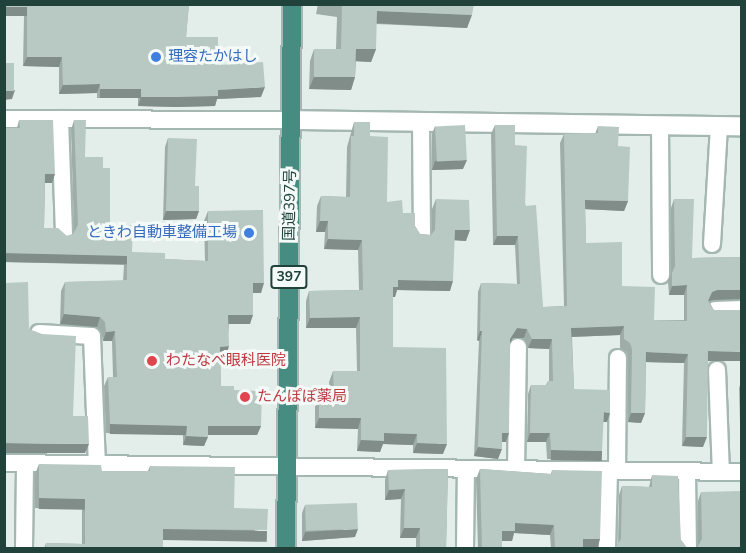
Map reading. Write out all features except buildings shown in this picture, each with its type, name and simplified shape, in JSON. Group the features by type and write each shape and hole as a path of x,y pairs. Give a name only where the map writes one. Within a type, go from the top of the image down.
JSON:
{"highway":[{"name":"国道397号","path":"286,549 292,4"}],"street":[{"path":"60,118 63,235"},
{"path":"4,119 741,126"},
{"path":"421,122 422,236"},
{"path":"660,125 661,275"},
{"path":"712,244 719,126"},
{"path":"715,310 741,309"},
{"path":"39,333 92,336 97,464"},
{"path":"516,470 518,347"},
{"path":"607,549 618,358"},
{"path":"717,370 721,472"},
{"path":"4,463 741,472"},
{"path":"24,549 25,463"},
{"path":"465,549 466,469"},
{"path":"687,471 688,549"}],"place":[{"name":"理容たかはし","path":"156,57"},
{"name":"ときわ自動車整備工場","path":"249,233"},
{"name":"わたなべ眼科医院","path":"152,361"},
{"name":"たんぽぽ薬局","path":"245,397"}]}
